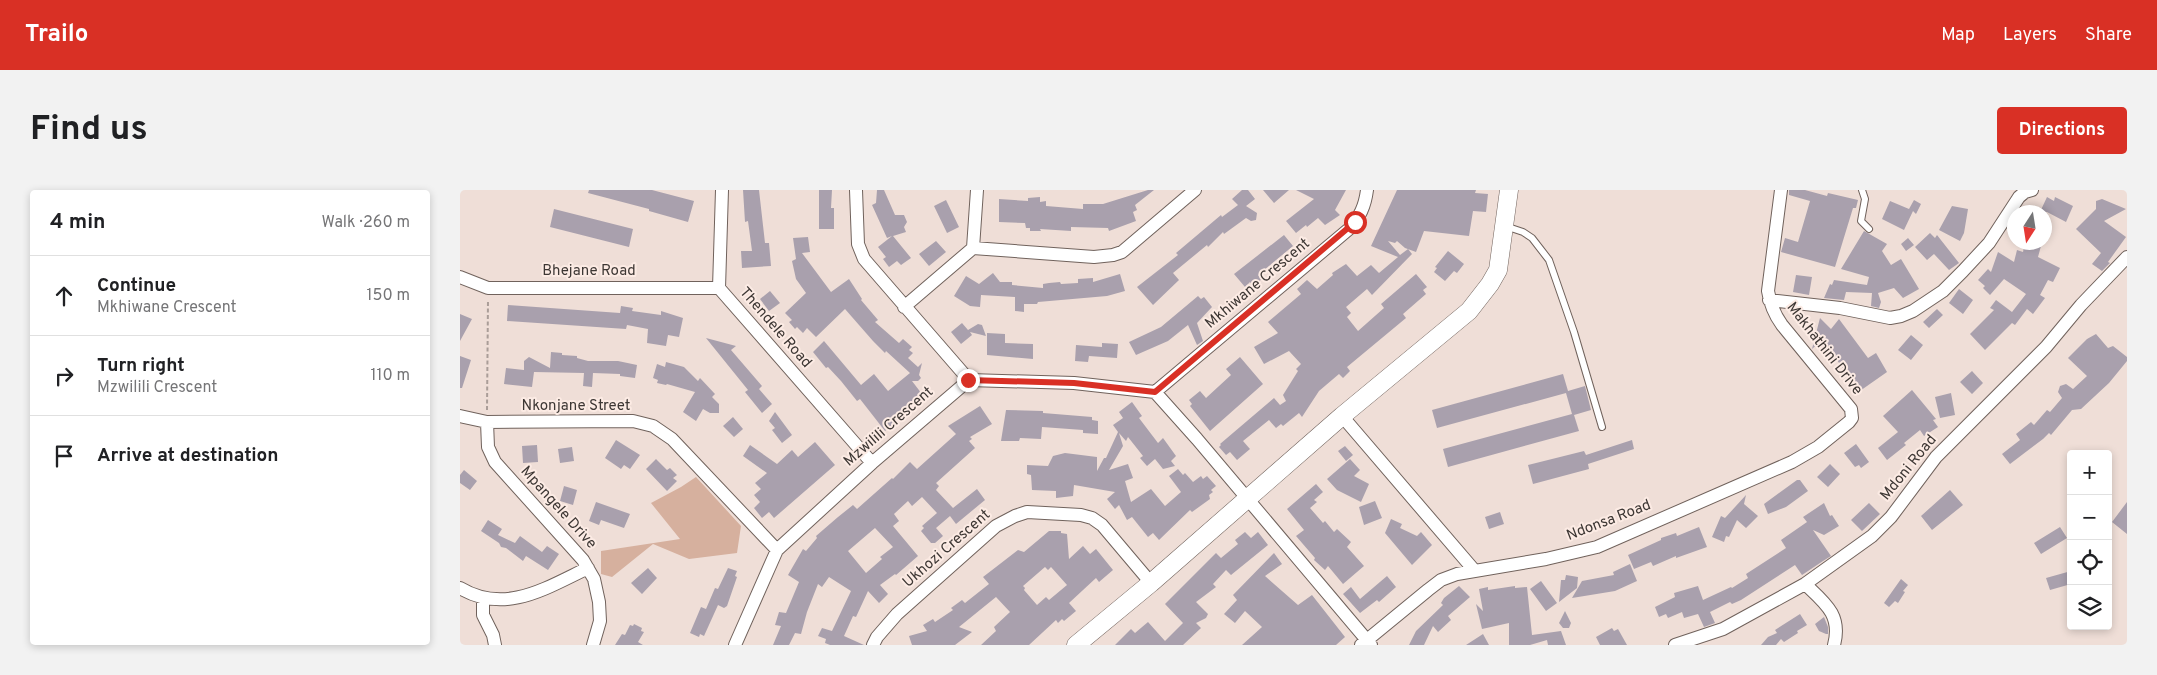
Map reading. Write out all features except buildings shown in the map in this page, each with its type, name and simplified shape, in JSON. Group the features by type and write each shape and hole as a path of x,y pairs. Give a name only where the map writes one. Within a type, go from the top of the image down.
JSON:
{"street":[{"name":"Thendele Road","path":"722,190 719,288 872,463"},
{"path":"856,190 857,234 860,252 904,307 968,380 1074,383 1155,392 1197,439 1367,643"},
{"path":"973,248 977,190"},
{"path":"904,307 973,248 1094,257 1122,252 1195,190"},
{"name":"Mkhiwane Crescent","path":"1155,392 1349,229 1361,214 1365,203 1366,190"},
{"path":"1076,645 1151,583 1342,416 1469,311 1480,299 1498,270 1509,190"},
{"name":"Makhathini Drive","path":"1781,190 1768,291 1769,300 1782,325 1851,410"},
{"path":"1769,300 1840,308 1890,318 1914,311 1943,291 1963,271 1989,243 2020,197 2025,192 2032,190"},
{"name":"Mdoni Road","path":"1675,645 1723,629 1805,584 1872,536 1891,517 1936,457 2046,347 2081,305 2127,257"},
{"name":"Bhejane Road","path":"460,277 488,288 719,288"},
{"name":"Mzwilili Crescent","path":"735,645 777,550 872,463 968,380"},
{"name":"Ndonsa Road","path":"1367,643 1441,580 1474,570 1577,553 1606,543 1792,462 1818,447 1849,422 1852,418 1851,410"},
{"path":"460,416 487,422"},
{"path":"1342,416 1474,570"},
{"name":"Nkonjane Street","path":"487,422 633,421 653,426 672,439 777,550"},
{"name":"Mpangele Drive","path":"487,422 488,447 496,462 583,560 594,579 600,602 600,621 593,645"},
{"name":"Ukhozi Crescent","path":"873,645 882,630 897,614 996,526 1026,512 1081,515 1092,518 1102,525 1151,583"},
{"path":"460,588 483,598 513,599 541,591 588,568"},
{"path":"1805,584 1834,615 1836,624 1834,645"},
{"path":"483,598 483,615 493,634 495,645"}],"lane":[{"path":"1862,190 1864,198 1861,221 1869,229"},
{"path":"1504,226 1523,232 1532,238 1548,260 1571,324 1602,428"}],"path":[{"path":"487,422 488,288"}],"shaded area":[{"path":"696,477 741,526 737,553 689,559 653,544 612,577 601,574 601,551 680,539 651,503"}],"route":[{"path":"968,380 1074,383 1155,392 1355,222"}]}
